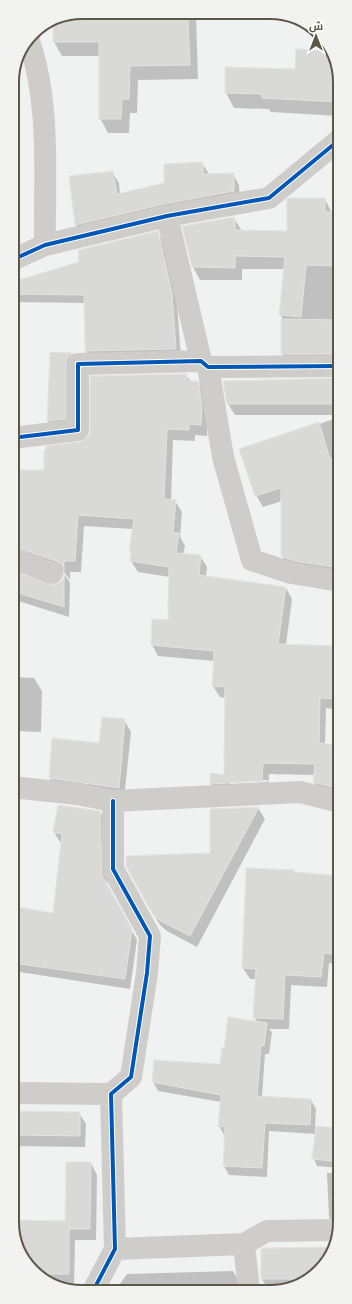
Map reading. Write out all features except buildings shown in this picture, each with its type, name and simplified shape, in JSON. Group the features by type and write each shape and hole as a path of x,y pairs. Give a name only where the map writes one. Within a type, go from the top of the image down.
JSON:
{"street":[{"path":"31,46 35,58 42,102 45,245"},
{"path":"19,257 45,245 167,216 269,198 333,145"},
{"path":"167,216 205,364 222,457 252,560 291,573 333,580"},
{"path":"19,437 78,430 78,364 333,366"},
{"path":"19,561 52,573"},
{"path":"19,788 77,794 113,801 300,792 333,800"},
{"path":"19,1094 111,1094 131,1077 147,973 150,936 113,869 113,801"},
{"path":"96,1285 115,1250 111,1094"},
{"path":"115,1250 244,1244 268,1231 332,1230"},
{"path":"244,1244 248,1285"}],"cycle path":[{"path":"19,257 45,245 167,216 269,198 333,145"},
{"path":"19,437 78,430 78,364 201,361 208,367 333,366"},
{"path":"96,1285 115,1249 111,1094 131,1077 147,973 150,936 113,869 113,801"}]}
